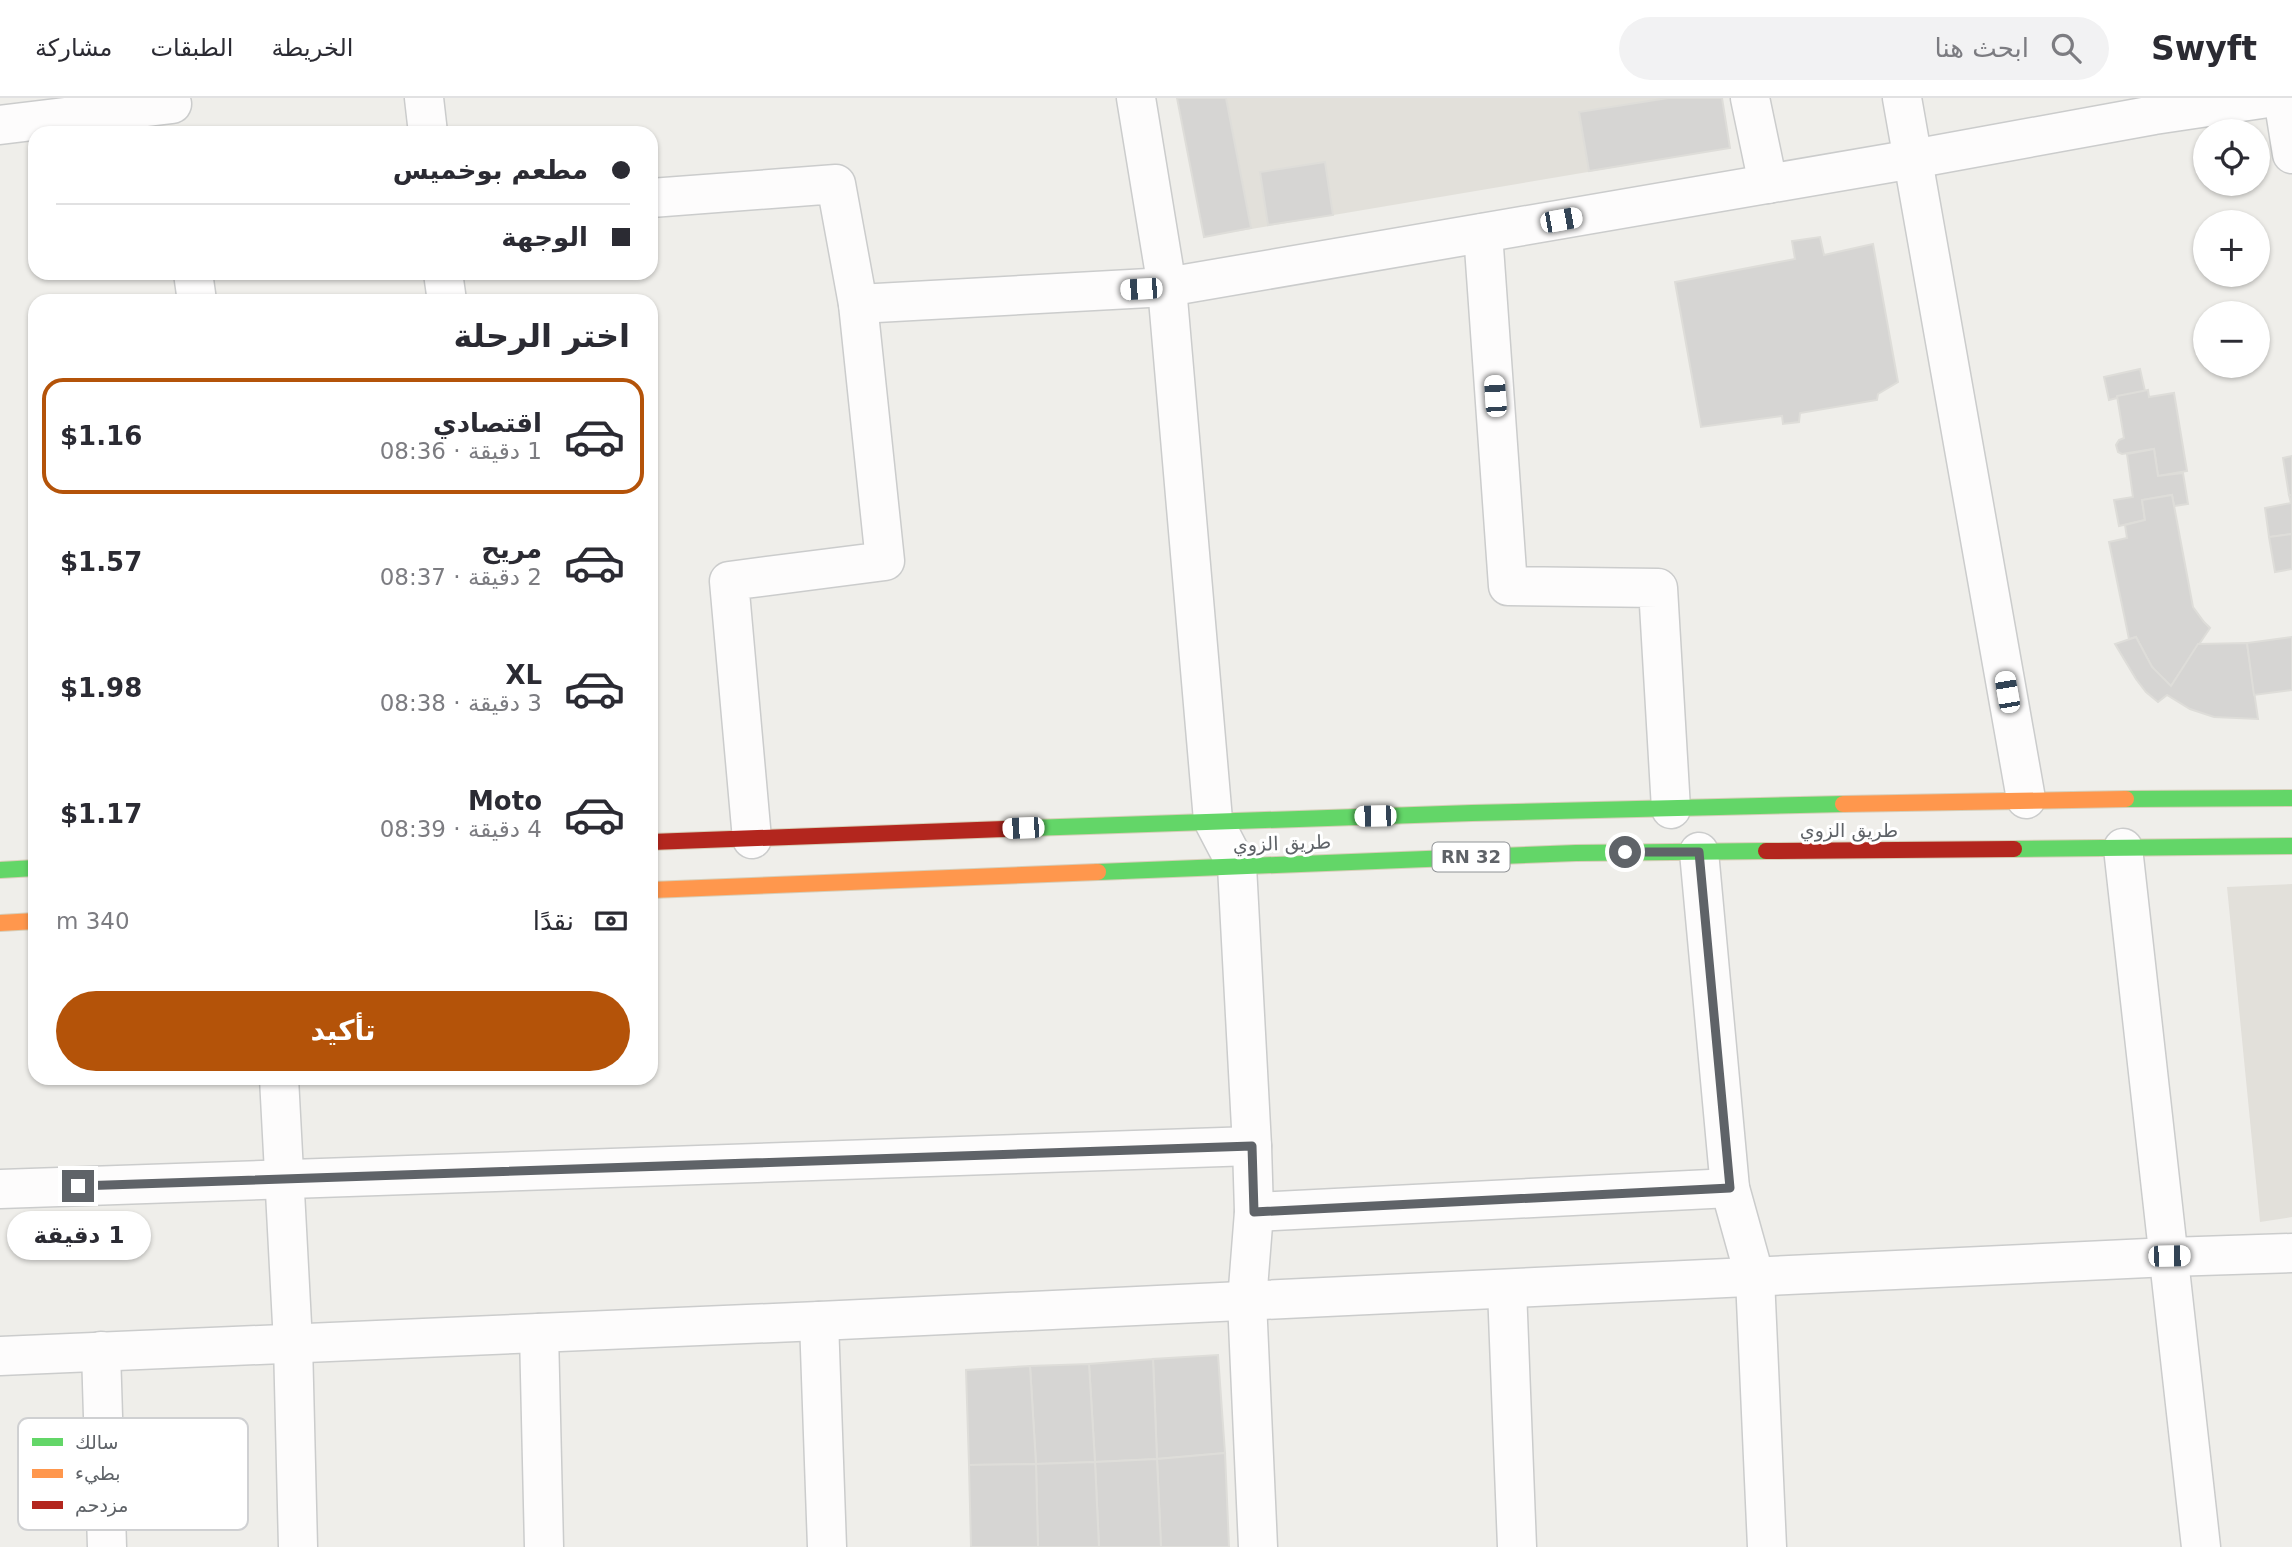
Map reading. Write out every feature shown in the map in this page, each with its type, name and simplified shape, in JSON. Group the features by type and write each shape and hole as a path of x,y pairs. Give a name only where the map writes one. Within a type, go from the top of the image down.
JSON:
{"main road":[{"name":"طريق الزوي","path":"658,842 1213,820 2026,799 2292,798"},
{"name":"طريق الزوي","path":"658,890 1576,853 2292,846"},
{"path":"0,870 28,868"},
{"path":"0,923 28,921"}],"street":[{"path":"424,98 427,126"},
{"path":"1136,98 1167,287 1213,820 1237,866 1252,1146 1254,1212 1248,1301 1258,1547"},
{"path":"1750,98 1768,184"},
{"path":"1902,98 2026,799"},
{"path":"858,304 1167,287 1913,159 2154,107 2268,98"},
{"path":"2283,98 2292,154"},
{"path":"0,125 173,112"},
{"path":"658,197 836,184 858,304 885,561 729,581 752,839"},
{"path":"1483,233 1508,586 1658,588 1671,809"},
{"path":"2123,848 2201,1547"},
{"path":"1699,852 1730,1188 1755,1278 1767,1547"},
{"path":"279,1085 293,1343 298,1547"},
{"path":"0,1189 1252,1146"},
{"path":"1254,1212 1730,1188"},
{"path":"0,1356 1755,1278 2169,1256 2292,1253"},
{"path":"1507,1289 1517,1547"},
{"path":"819,1321 827,1547"},
{"path":"539,1333 544,1547"},
{"path":"100,1351 102,1418"}],"shaded area":[{"path":"1177,98 1722,98 1730,148 1204,237"},
{"path":"2292,884 2292,1217 2260,1222 2227,887"}],"building":[{"path":"1177,98 1226,98 1251,228 1204,237"},
{"path":"1668,98 1722,98 1730,148 1589,171 1579,112"},
{"path":"1325,162 1333,215 1268,225 1260,172"},
{"path":"1820,237 1824,255 1873,244 1898,382 1878,394 1877,400 1800,413 1799,422 1783,424 1782,416 1701,427 1675,282 1795,259 1792,241"},
{"path":"2140,369 2145,391 2109,400 2104,377"},
{"path":"2148,390 2149,397 2174,393 2187,471 2158,476 2154,449 2122,454 2118,452 2116,445 2124,438 2117,396"},
{"path":"2154,449 2158,476 2183,473 2188,504 2174,506 2172,495 2142,500 2145,520 2119,526 2114,500 2133,497 2127,454"},
{"path":"2292,456 2292,495 2289,495 2283,458"},
{"path":"2172,495 2193,607 2210,628 2171,686 2152,667 2136,637 2129,639 2109,542 2127,538 2125,525 2145,520 2142,500"},
{"path":"2289,495 2292,495 2292,534 2269,537 2265,508 2291,503"},
{"path":"2292,534 2292,569 2275,572 2269,537"},
{"path":"2136,637 2152,667 2171,686 2198,644 2247,643 2258,719 2214,717 2190,709 2167,695 2158,702 2136,679 2115,644"},
{"path":"2292,637 2292,690 2254,695 2247,643"},
{"path":"1218,1355 1225,1453 1157,1459 1153,1359"},
{"path":"1153,1359 1157,1459 1095,1462 1089,1364"},
{"path":"1089,1364 1095,1462 1036,1464 1030,1366"},
{"path":"1030,1366 1036,1464 969,1465 966,1370"},
{"path":"1225,1453 1229,1547 1161,1547 1157,1459"},
{"path":"1157,1459 1161,1547 1099,1547 1095,1462"},
{"path":"1095,1462 1099,1547 1038,1547 1036,1464"},
{"path":"1036,1464 1038,1547 971,1547 969,1465"}],"traffic: fast":[{"path":"2126,799 2292,798"},
{"path":"1004,829 1843,804"},
{"path":"2014,849 2292,846"},
{"path":"1098,872 1576,853 1766,851"},
{"path":"0,870 28,868"}],"traffic: slow":[{"path":"1843,804 2126,799"},
{"path":"658,890 1098,872"},
{"path":"0,923 28,921"}],"traffic: jam":[{"path":"658,842 1004,829"},
{"path":"1766,851 2014,849"}],"route":[{"path":"78,1186 1252,1146 1254,1212 1730,1188 1699,852 1625,852"}]}
